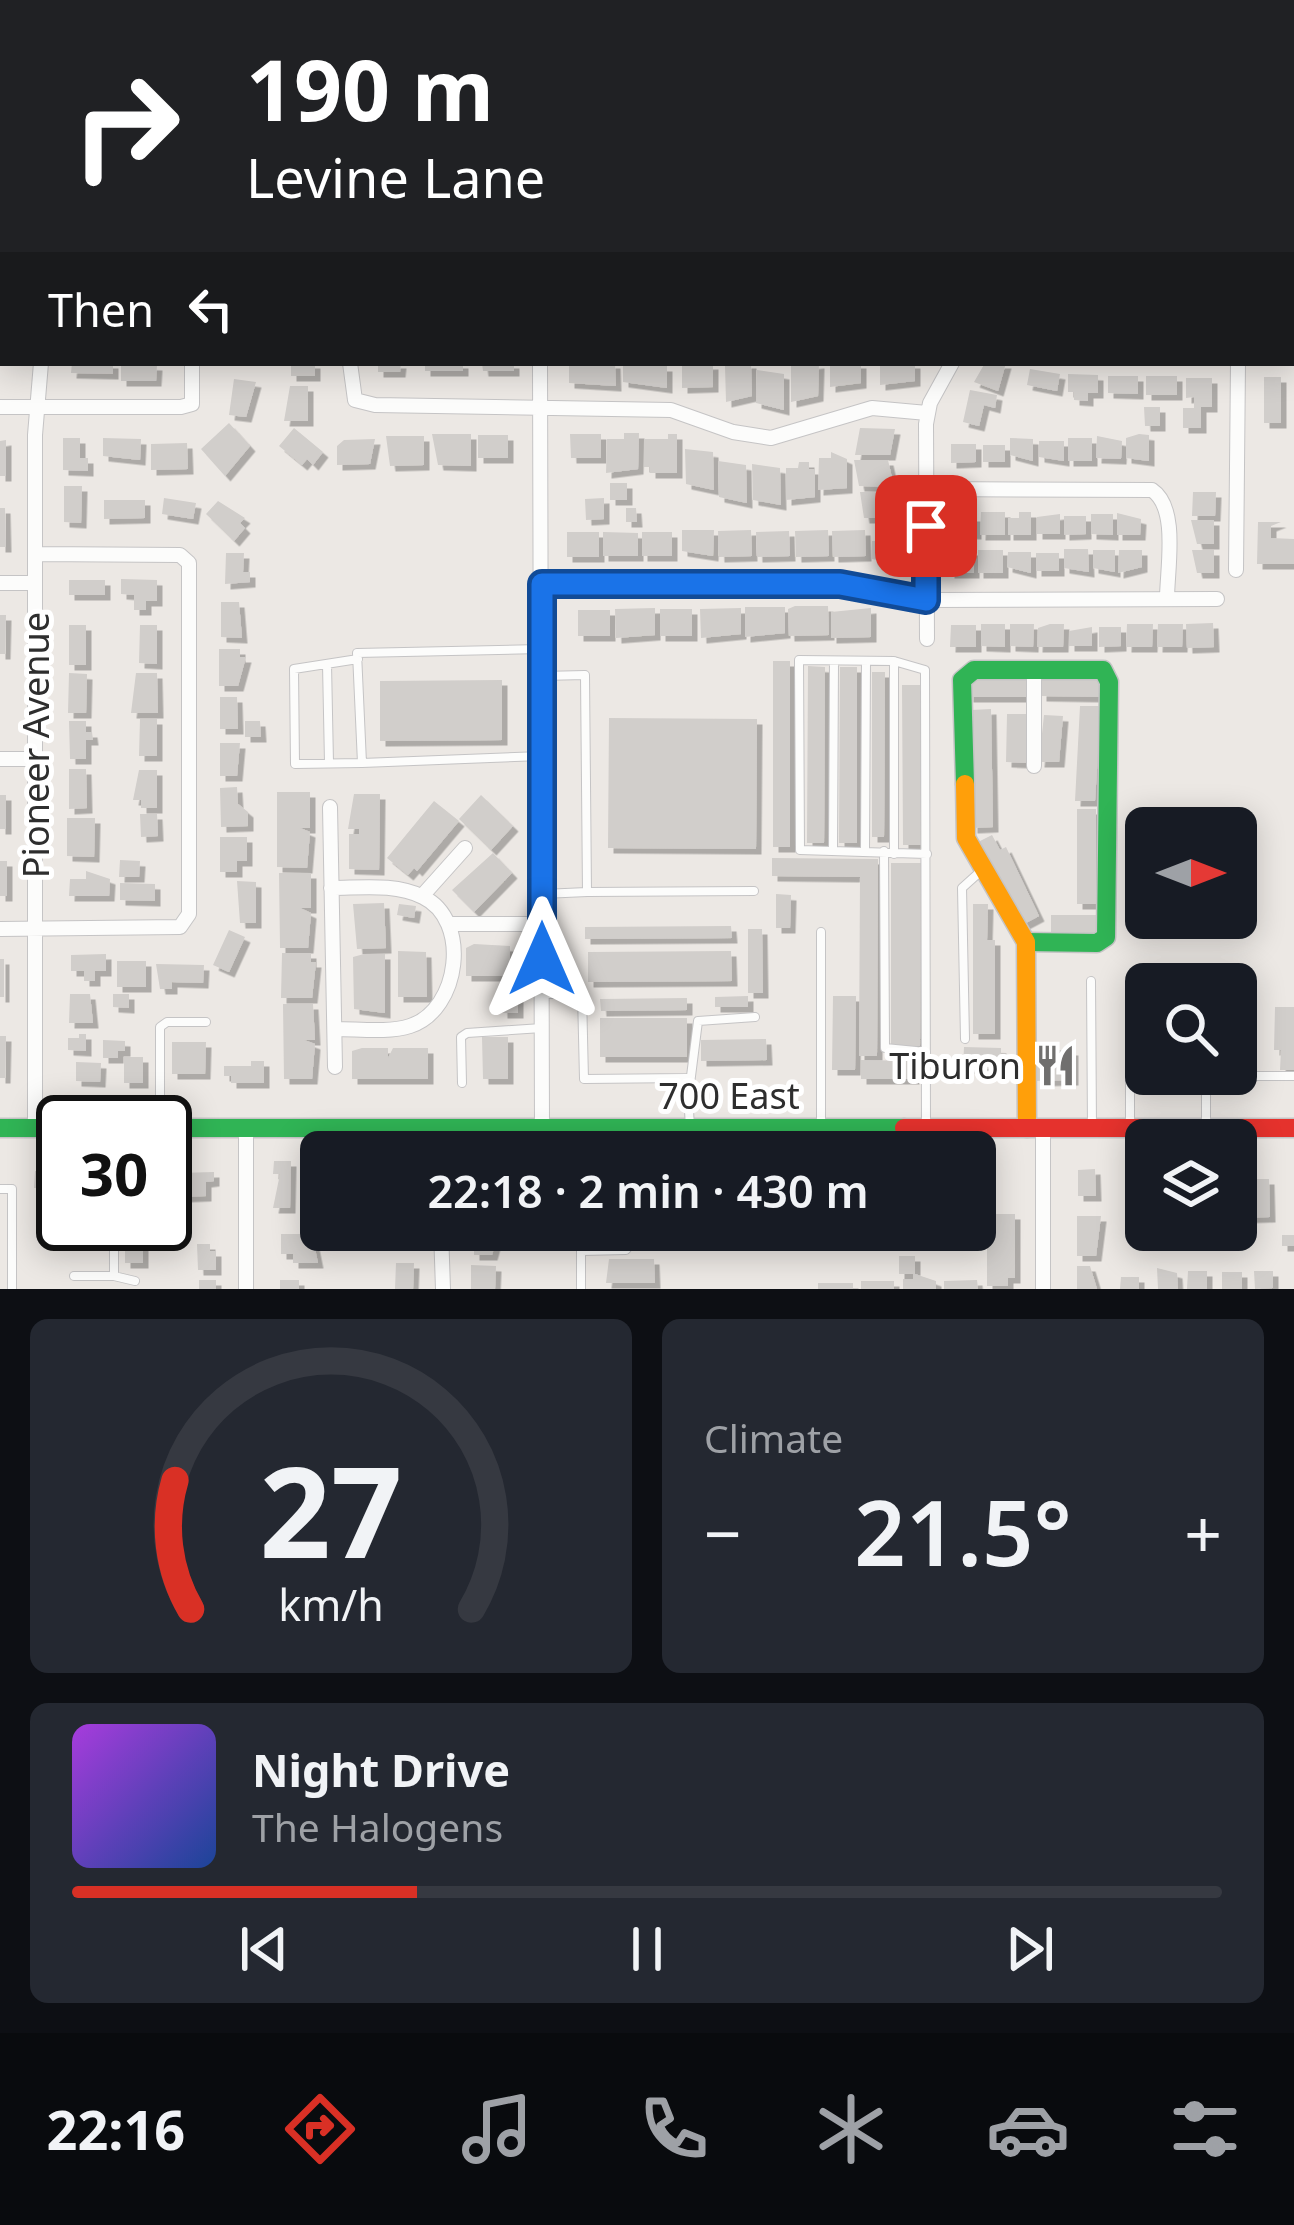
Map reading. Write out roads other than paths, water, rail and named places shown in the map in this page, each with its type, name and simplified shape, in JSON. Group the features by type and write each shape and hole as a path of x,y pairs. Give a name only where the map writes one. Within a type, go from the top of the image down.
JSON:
{"main road":[{"path":"1026,942 1097,943 1107,934 1108,677 1098,669 974,670 962,680 966,838 1026,942 1035,1128"},
{"name":"700 East","path":"192,1126 1125,1128"},
{"path":"0,1128 35,1128"},
{"name":"700 East","path":"1257,1128 1294,1128"}],"street":[{"name":"Pioneer Avenue","path":"35,1128 35,554 41,366"},
{"path":"0,407 192,404 192,366"},
{"path":"350,366 351,391 364,403 671,410 733,432 771,438 805,432 872,408 927,413"},
{"path":"540,366 542,1127"},
{"path":"927,639 927,413 950,366"},
{"path":"1237,570 1238,366"},
{"path":"926,489 1137,488 1159,493 1167,513 1167,599"},
{"path":"0,929 187,923 186,558 35,554"},
{"path":"0,583 35,583"},
{"path":"542,584 840,584 926,600 1216,599"},
{"path":"1034,670 1034,766"},
{"path":"0,759 35,759"},
{"path":"330,807 335,1067"},
{"path":"422,896 465,848"},
{"path":"331,888 396,888 422,896 451,924 542,924"},
{"path":"335,1029 411,1025 440,1006 451,981 451,924"},
{"path":"1035,1128 1043,1289"},
{"path":"246,1129 246,1289"},
{"path":"442,1251 443,1289"}],"lane":[{"path":"362,763 358,653 542,649"},
{"path":"358,659 294,668 295,764 542,756"},
{"path":"926,1128 927,854 925,670 894,661 799,660 800,850 927,854"},
{"path":"833,850 834,661"},
{"path":"865,850 866,661"},
{"path":"894,661 885,1048 926,1052"},
{"path":"327,664 329,764"},
{"path":"542,676 585,675 587,892"},
{"path":"965,1039 962,888 982,870"},
{"path":"542,894 754,891"},
{"path":"821,932 821,1128"},
{"path":"1091,981 1092,1129"},
{"path":"542,994 581,994 584,1079 687,1078 690,1084"},
{"path":"690,1128 698,1021 755,1017"},
{"path":"161,1095 160,1028 167,1022 206,1022"},
{"path":"462,1083 461,1037 542,1028"},
{"path":"1206,1119 1206,1076 1294,1076"},
{"path":"0,1190 12,1190 12,1289"},
{"path":"114,1251 114,1276"},
{"path":"581,1251 581,1289"},
{"path":"74,1276 134,1281"}],"place":[{"name":"Tiburon","path":"1055,1065"}]}
